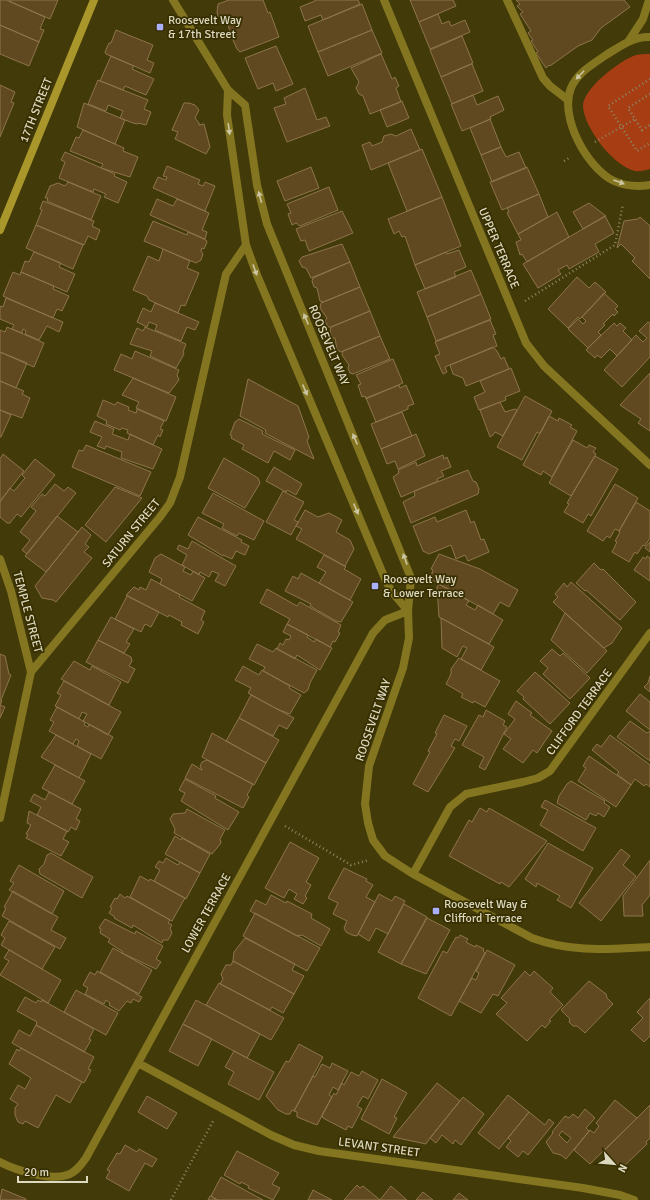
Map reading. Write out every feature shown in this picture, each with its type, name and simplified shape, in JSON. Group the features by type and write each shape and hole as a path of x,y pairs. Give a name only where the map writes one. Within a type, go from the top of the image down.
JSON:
{"main road":[{"name":"17TH STREET","path":"0,227 94,0"}],"street":[{"name":"ROOSEVELT WAY","path":"172,0 228,90 245,105 257,185 268,224 405,559 411,578 408,611 410,638 403,668 369,766 365,804 373,840 385,856 413,874 511,927 551,945 573,949 595,950 650,947"},
{"name":"UPPER TERRACE","path":"384,0 526,344 544,366 650,465"},
{"path":"507,0 543,78 568,100"},
{"path":"628,42 643,19 649,0"},
{"path":"650,37 644,36 628,42 579,75 571,87 568,100 569,117 574,132 583,149 602,173 614,181 627,185 641,187 650,186"},
{"path":"228,90 227,115 246,245 257,275 386,582 392,592 408,611"},
{"name":"SATURN STREET","path":"0,818 31,672 142,541 170,503 180,477 226,274 246,245"},
{"name":"TEMPLE STREET","path":"0,559 11,591 31,672"},
{"name":"LOWER TERRACE","path":"0,1162 13,1169 56,1177 68,1175 79,1167 86,1158 373,634 385,620 408,611"},
{"name":"CLIFFORD TERRACE","path":"413,874 450,807 457,800 466,794 538,778 550,770 650,633"},
{"name":"LEVANT STREET","path":"138,1063 271,1135 294,1144 319,1151 575,1187 620,1195 634,1200"}],"path":[{"path":"650,79 608,106 637,152 650,143"},
{"path":"650,94 628,108 642,130 650,125"},
{"path":"596,141 635,119"},
{"path":"537,294 615,245 623,204"},
{"path":"284,826 352,865 385,856"},
{"path":"171,1200 220,1108"}],"shaded area":[{"path":"640,54 650,54 650,169 635,171 627,168 609,154 589,126 583,107 584,100 589,92 603,76 629,58"}],"building":[{"path":"0,0 6,0 45,17 40,29 44,30 39,42 0,25"},
{"path":"9,0 58,0 50,19"},
{"path":"229,0 263,0 268,13 270,12 279,37 240,52 233,40 234,35 231,36 227,21 225,22 218,16 217,12 218,4"},
{"path":"315,0 358,0 360,4 323,20 321,15 305,21 300,7"},
{"path":"410,0 453,0 456,6 419,22"},
{"path":"516,0 624,0 630,7 601,28 592,40 578,46 546,68 536,53 538,52 528,33 531,31 520,14 523,12 517,6 520,4"},
{"path":"362,4 372,30 318,52 308,26"},
{"path":"438,14 442,24 449,21 451,26 465,20 470,32 430,49 419,22"},
{"path":"0,25 39,42 29,66 0,54"},
{"path":"116,30 153,45 147,60 154,63 150,73 106,54 105,52 109,43 111,43"},
{"path":"372,30 382,53 328,76 318,52"},
{"path":"462,36 473,63 441,77 430,50"},
{"path":"276,46 293,84 276,91 273,83 258,89 245,58"},
{"path":"381,54 392,79 395,77 399,86 396,88 401,102 370,114 363,96 359,94 356,88 359,82 351,68"},
{"path":"111,56 134,66 132,69 154,79 146,95 125,86 123,90 100,81"},
{"path":"472,64 483,91 452,104 441,77"},
{"path":"98,80 148,100 144,109 151,112 146,125 133,123 120,118 123,111 108,105 106,111 88,104"},
{"path":"0,85 15,92 11,102 14,103 0,137"},
{"path":"305,88 317,120 326,117 330,126 287,142 274,108 286,104 284,98"},
{"path":"473,95 477,105 498,96 504,110 490,117 491,119 462,131 451,104"},
{"path":"402,101 409,118 387,127 380,110"},
{"path":"84,103 125,120 115,144 77,127"},
{"path":"184,103 195,105 199,110 195,118 199,125 204,124 210,147 206,154 175,139 178,132 172,130"},
{"path":"490,119 501,147 481,155 470,128"},
{"path":"411,129 420,150 371,170 362,145 370,142 372,146 382,142 384,136 391,134 396,136"},
{"path":"83,130 124,148 123,151 138,157 130,177 101,168 103,164 70,151 76,137 79,138"},
{"path":"501,147 506,157 519,152 526,168 492,182 481,155"},
{"path":"422,149 442,197 407,211 388,163"},
{"path":"65,152 115,174 114,176 127,182 118,203 104,197 106,194 94,189 93,192 59,178 65,162 61,160"},
{"path":"167,166 200,180 198,184 203,186 205,182 215,186 205,211 153,188 158,177 166,180 167,177 163,176"},
{"path":"311,167 319,188 285,201 277,181"},
{"path":"527,167 539,194 502,210 490,182"},
{"path":"68,182 101,196 91,220 47,201 48,198 45,198 50,186 58,183 65,186"},
{"path":"329,187 338,210 300,226 296,223 292,225 288,214 291,213 287,204"},
{"path":"539,194 548,217 518,234 507,213 509,212 507,208"},
{"path":"442,197 461,246 415,265 405,236 402,237 399,231 394,234 388,219"},
{"path":"157,199 173,206 177,199 209,213 202,230 207,232 205,239 150,215"},
{"path":"43,201 94,221 92,226 100,230 96,240 88,236 84,245 36,225 42,210 40,209"},
{"path":"589,203 606,216 583,229 573,212"},
{"path":"342,211 353,233 309,251 305,240 301,241 296,229"},
{"path":"557,212 569,237 527,262 522,254 520,255 516,242 521,240 518,234"},
{"path":"605,216 614,233 595,244 599,252 569,269 567,265 558,270 561,274 538,288 523,264"},
{"path":"640,217 650,226 650,279 632,261 635,258 621,244 617,248 624,221 638,219"},
{"path":"153,221 187,235 188,232 206,240 207,242 204,249 202,248 201,251 203,254 201,260 196,263 144,241"},
{"path":"36,225 83,245 73,269 26,248"},
{"path":"342,244 350,262 311,278 306,268 302,267 299,261 302,257"},
{"path":"163,249 190,261 187,268 199,273 185,306 181,305 178,313 149,300 147,296 133,290 148,256 159,261"},
{"path":"459,250 466,267 454,272 456,277 425,289 415,265 446,252 447,254"},
{"path":"34,252 61,263 59,267 75,274 67,292 21,272 25,261 29,262"},
{"path":"350,262 360,287 323,302 320,301 317,288 314,287 312,281 313,278"},
{"path":"471,270 481,294 427,317 417,292"},
{"path":"13,272 20,275 21,272 54,286 53,289 69,296 62,311 57,309 53,318 3,296"},
{"path":"577,277 589,288 595,282 606,292 580,319 578,317 568,328 548,309"},
{"path":"360,287 370,311 328,327 325,321 327,318 320,308 321,303"},
{"path":"604,293 618,306 615,309 618,312 614,316 613,314 603,324 605,325 598,332 601,335 588,348 568,329 578,319 583,324 586,321 582,317"},
{"path":"481,294 491,319 436,341 427,317"},
{"path":"6,298 63,322 59,332 47,326 39,340 25,334 26,331 23,329 22,333 12,329 14,325 0,319 0,306 3,307"},
{"path":"155,303 199,322 195,330 187,327 181,341 155,330 157,325 149,322 147,327 137,322 143,308 151,312"},
{"path":"370,311 380,336 341,352 337,350 335,338 332,338 330,332 331,327"},
{"path":"490,320 496,334 493,335 497,346 445,367 447,372 443,374 435,356 440,354 435,342"},
{"path":"648,322 650,323 650,357 622,387 604,370 636,335 643,342 647,338 639,331"},
{"path":"614,323 617,326 620,323 626,328 623,331 632,340 617,356 610,349 601,358 597,355 595,358 586,350"},
{"path":"7,327 44,343 34,367 0,352 0,330 5,332"},
{"path":"145,327 186,344 183,352 184,354 176,368 150,356 152,351 130,344 137,328 143,331"},
{"path":"380,336 390,359 353,374 350,373 348,368 349,365 342,355 343,351"},
{"path":"493,347 501,359 504,357 509,369 466,386 463,378 453,374 450,365"},
{"path":"135,351 179,370 177,375 179,380 169,393 114,370 121,354 132,359"},
{"path":"0,352 27,363 16,388 0,381"},
{"path":"393,359 403,383 366,399 365,396 362,397 358,385 361,384 356,375"},
{"path":"511,368 520,391 505,397 506,400 479,410 474,397 485,392 480,381"},
{"path":"650,373 650,431 638,423 641,419 620,405"},
{"path":"133,378 176,397 166,421 136,408 139,402 122,395"},
{"path":"248,379 298,406 309,437 307,441 314,459 265,433 266,430 240,416"},
{"path":"0,381 24,391 22,394 30,398 22,418 0,410"},
{"path":"399,385 400,388 406,385 414,404 408,406 408,409 376,422 366,398"},
{"path":"525,396 552,411 540,434 537,432 522,460 497,447"},
{"path":"103,400 115,405 117,402 129,407 128,410 136,413 137,409 164,421 160,429 163,430 160,437 158,435 153,445 127,433 128,430 122,428 120,430 106,424 107,421 97,416"},
{"path":"500,402 505,412 515,409 517,410 503,436 495,432 490,437 480,410"},
{"path":"0,410 11,415 1,437 0,437"},
{"path":"402,412 412,436 381,449 371,424"},
{"path":"549,416 558,421 559,418 572,425 570,427 577,431 552,477 543,471 541,475 523,465"},
{"path":"239,419 263,431 262,434 295,450 290,460 274,451 268,463 242,449 244,445 231,438 232,436 230,435 235,422"},
{"path":"95,421 114,429 112,434 128,440 130,434 162,449 153,469 121,458 122,452 106,446 105,449 97,446 102,437 90,432"},
{"path":"416,434 425,456 398,469 395,461 387,464 381,449"},
{"path":"573,440 587,448 589,445 596,448 593,452 596,454 571,496 549,483"},
{"path":"86,445 151,472 140,496 72,467 79,450 83,451"},
{"path":"3,454 24,471 0,501 0,459"},
{"path":"443,455 444,459 447,457 451,467 441,471 444,476 437,479 438,481 401,497 393,477 399,473 398,470 416,462 417,466"},
{"path":"595,456 618,469 591,516 588,514 583,523 564,512 569,504 567,503"},
{"path":"224,458 258,478 260,483 245,508 208,488"},
{"path":"35,459 55,475 21,517 17,514 10,523 7,523 0,517 0,502 10,488 14,491 25,478 22,475"},
{"path":"274,467 302,484 296,495 287,490 286,492 266,481"},
{"path":"468,470 479,489 478,494 411,523 403,502 415,496 414,491"},
{"path":"55,484 64,491 68,487 76,493 27,554 22,550 30,540 20,532 36,511 31,507 42,494 45,496"},
{"path":"615,484 638,498 619,531 615,529 610,538 607,536 603,541 587,531"},
{"path":"115,487 142,498 106,542 85,525"},
{"path":"283,491 304,502 294,520 298,522 291,535 266,522"},
{"path":"213,493 264,521 254,540 239,533 237,536 231,533 222,528 224,524 202,513"},
{"path":"636,502 650,511 650,538 637,554 635,552 629,562 612,552 617,542 615,541 620,532 619,531"},
{"path":"305,510 318,517 329,513 342,520 336,532 350,540 354,549 345,566 296,539 302,529 296,526"},
{"path":"466,510 471,523 474,521 481,540 484,539 489,552 468,561 465,555 456,559 451,545 429,554 423,551 413,526 435,517 437,522"},
{"path":"57,516 78,532 46,572 25,556"},
{"path":"198,517 242,540 241,542 249,546 245,555 236,551 232,559 223,556 188,535"},
{"path":"82,527 91,535 85,544 89,547 84,552 92,558 56,602 42,598 35,586"},
{"path":"192,541 236,566 225,586 215,581 219,574 212,571 209,577 200,572 199,575 182,565 187,555 177,549 179,545 188,549"},
{"path":"650,542 650,552 645,548"},
{"path":"161,554 185,567 183,571 191,575 193,571 205,578 192,601 160,584 162,579 149,572 155,558"},
{"path":"439,554 480,569 518,590 509,607 500,602 493,614 430,579 433,570 431,569"},
{"path":"324,555 346,567 344,569 361,579 350,600 319,583 326,572 317,567"},
{"path":"647,556 650,558 650,581 634,570 643,557 646,559"},
{"path":"594,563 601,570 603,569 636,602 620,620 576,583"},
{"path":"301,573 353,602 341,622 336,621 310,606 311,604 285,591 293,576 298,579"},
{"path":"151,579 180,595 179,597 205,611 201,620 204,622 198,634 181,625 182,622 169,615 168,617 126,595 134,587 139,590 140,587 146,590"},
{"path":"571,582 622,628 612,643 604,648 553,602 558,597 555,594 564,583 567,587"},
{"path":"439,584 469,601 466,605 475,610 478,605 503,620 489,644 439,617 437,587"},
{"path":"267,589 297,606 300,602 341,625 338,632 340,633 335,642 333,641 330,647 287,624 290,619 260,603"},
{"path":"127,596 159,612 151,627 145,624 141,632 115,619"},
{"path":"565,613 607,651 587,673 551,640"},
{"path":"111,617 134,629 126,642 130,644 124,653 98,640"},
{"path":"441,618 494,647 481,670 461,659 467,648 463,646 457,657 442,648"},
{"path":"287,624 308,635 307,637 314,642 316,639 332,648 320,670 297,655 295,659 277,649 280,643 283,645 286,639 289,640 291,636 283,632"},
{"path":"98,640 131,657 132,661 129,666 135,669 128,683 86,662"},
{"path":"257,644 273,652 276,648 317,670 308,690 304,693 263,671 265,667 249,659"},
{"path":"552,649 560,656 563,653 590,678 570,699 543,674 548,668 540,661"},
{"path":"0,654 5,656 9,674 11,675 0,705"},
{"path":"459,658 500,681 485,707 474,701 473,703 461,697 463,694 446,684 451,674 451,669"},
{"path":"74,661 90,670 92,666 121,682 109,705 61,679"},
{"path":"243,666 259,675 262,670 290,686 289,688 301,695 290,714 277,709 248,693 251,688 235,680"},
{"path":"535,672 570,703 550,724 523,699 524,697 517,691"},
{"path":"650,676 650,692 644,687 648,683"},
{"path":"64,681 121,712 108,735 83,721 87,714 82,712 79,719 55,706 61,695 57,693"},
{"path":"640,694 650,702 650,730 626,711"},
{"path":"251,695 294,718 287,729 279,725 273,736 239,718"},
{"path":"516,701 532,713 530,715 552,731 537,753 533,750 523,763 503,749 511,739 504,734 515,719 508,714"},
{"path":"0,705 5,707 0,718"},
{"path":"57,707 85,722 84,725 88,727 89,724 113,737 101,759 77,746 79,741 76,739 73,744 49,731 54,722 50,720"},
{"path":"486,710 505,721 503,725 507,727 485,770 479,767 484,757 462,745 479,715 483,717"},
{"path":"444,715 467,726 459,741 455,739 451,746 455,748 428,792 413,784 430,752 428,751 437,734 435,733"},
{"path":"239,718 279,740 266,763 226,741"},
{"path":"630,721 647,733 650,731 650,761 617,737"},
{"path":"212,733 266,763 254,785 202,757"},
{"path":"56,735 91,754 79,778 41,757"},
{"path":"610,735 650,765 650,787 646,784 644,786 635,779 631,785 617,774 619,772 592,750 597,744 601,747"},
{"path":"589,756 631,785 616,807 578,781 586,768 583,766"},
{"path":"207,760 253,784 247,795 249,797 243,808 185,778 192,764 202,770 200,766 202,762"},
{"path":"55,765 85,781 72,804 42,788"},
{"path":"185,779 216,796 215,798 239,812 228,830 181,801 185,793 179,790"},
{"path":"571,781 605,801 604,803 610,807 604,817 598,813 596,816 590,813 586,820 557,803 559,796 567,784"},
{"path":"49,792 81,809 76,819 80,821 76,830 71,827 68,832 37,815 41,807 30,801 34,794 45,800"},
{"path":"545,800 596,828 583,851 540,825 548,810 541,807"},
{"path":"480,808 487,812 489,808 547,841 509,887 501,882 500,884 449,856 469,820 472,822"},
{"path":"187,809 225,830 220,839 221,843 212,854 174,833 175,829 170,819 173,814 185,813"},
{"path":"29,811 67,831 63,839 69,842 61,856 26,838 28,835 26,834 31,825 27,823"},
{"path":"175,836 181,840 182,838 210,854 200,873 165,854"},
{"path":"290,842 319,858 306,882 311,885 305,896 307,898 303,904 294,899 297,894 289,889 284,898 265,888"},
{"path":"548,843 593,868 571,908 557,900 560,896 537,883 536,887 525,879"},
{"path":"621,849 630,856 623,865 636,876 601,921 579,903"},
{"path":"51,853 93,877 82,898 40,874 39,869 44,864 47,855"},
{"path":"166,858 178,865 180,862 200,873 186,899 154,881 160,870 155,867 159,861 163,863"},
{"path":"650,860 650,895 642,905 643,916 624,916 623,896"},
{"path":"19,865 64,891 52,914 9,890 14,883 10,881"},
{"path":"344,868 367,879 366,881 373,885 366,897 375,902 357,936 346,932 344,928 347,921 333,914 338,903 328,898"},
{"path":"140,876 149,881 150,879 185,898 172,921 130,897"},
{"path":"13,891 58,917 51,930 66,938 60,949 2,916 6,908 4,907"},
{"path":"120,894 125,898 127,896 170,920 168,923 172,925 170,928 172,933 168,940 163,940 162,943 133,925 132,928 114,918 115,917 109,913 112,908 110,907 115,898 117,899"},
{"path":"379,894 392,901 395,896 405,901 388,934 376,928 369,941 358,934"},
{"path":"271,895 286,903 287,901 312,914 311,918 330,929 321,946 302,935 297,936 250,911 256,900 266,905"},
{"path":"404,904 427,917 401,964 378,952"},
{"path":"255,913 320,948 307,971 243,936"},
{"path":"427,918 450,930 426,974 401,964"},
{"path":"105,919 135,934 136,931 163,946 156,959 161,962 156,969 122,953 123,952 108,942 110,939 100,933 101,929 99,928"},
{"path":"9,921 55,947 42,969 1,945 5,938 1,935"},
{"path":"460,935 468,939 466,942 475,947 476,945 484,949 483,951 485,953 451,1016 418,998 443,951 447,953 456,937 458,938"},
{"path":"245,938 295,964 292,970 304,976 294,994 233,961 234,952"},
{"path":"113,948 152,970 139,994 100,972"},
{"path":"9,950 61,980 48,1003 0,975 9,961 4,958"},
{"path":"487,950 515,965 498,996 493,994 481,1013 459,1001 472,978 476,980 479,973 476,971"},
{"path":"233,961 294,994 283,1013 272,1007 270,1010 220,984 223,979 221,974 226,965 231,965"},
{"path":"97,971 142,997 139,1002 133,999 131,1003 127,1001 119,1011 109,1005 110,1003 106,1000 104,1004 85,994 88,988 83,985 90,972 95,975"},
{"path":"525,971 530,976 534,971 553,988 550,992 563,1005 549,1020 551,1021 545,1028 542,1025 527,1041 496,1014 507,1003 501,998"},
{"path":"589,981 606,994 607,998 613,1004 585,1033 577,1026 573,1026 569,1022 570,1019 561,1010"},
{"path":"219,983 284,1018 271,1040 206,1005"},
{"path":"76,990 118,1013 106,1035 64,1012"},
{"path":"25,997 36,1003 38,1000 41,1002 42,1000 94,1029 89,1039 91,1040 84,1052 36,1025 37,1022 17,1011"},
{"path":"650,998 650,1036 644,1042 631,1030 643,1018 637,1012"},
{"path":"196,1000 260,1034 247,1058 183,1024"},
{"path":"183,1024 212,1039 198,1066 169,1051"},
{"path":"36,1025 94,1057 88,1069 91,1070 84,1083 12,1043 19,1030 30,1036"},
{"path":"299,1044 323,1057 294,1111 292,1110 290,1114 286,1114 278,1110 266,1096 286,1061 289,1062"},
{"path":"21,1048 82,1082 70,1103 56,1095 38,1128 25,1121 23,1124 18,1122 15,1115 15,1108 18,1104 10,1099 18,1085 25,1089 31,1078 9,1064 17,1049 19,1051"},
{"path":"234,1051 274,1072 259,1100 228,1084 234,1072 225,1067"},
{"path":"332,1063 348,1071 338,1090 333,1087 329,1095 332,1097 317,1125 297,1117 297,1112 294,1111 313,1076 315,1077 322,1064 330,1068"},
{"path":"362,1071 378,1080 368,1099 363,1096 357,1106 362,1109 352,1128 348,1126 346,1130 323,1118 322,1115 334,1093 336,1095 342,1083 344,1085 351,1072 359,1076"},
{"path":"382,1079 407,1093 394,1117 397,1118 389,1134 361,1119"},
{"path":"437,1083 460,1101 426,1144 393,1137"},
{"path":"508,1095 529,1112 499,1149 478,1133"},
{"path":"147,1096 177,1113 167,1129 138,1112"},
{"path":"463,1097 484,1114 461,1145 455,1140 453,1144 442,1135 436,1143 430,1138"},
{"path":"615,1100 637,1118 590,1164 574,1150 590,1130 594,1133 599,1126 596,1123"},
{"path":"650,1105 650,1138 646,1142 647,1144 622,1168 603,1152"},
{"path":"585,1109 595,1118 586,1128 589,1131 566,1159 561,1155 553,1153 546,1142 553,1133 552,1132 565,1116 569,1118 573,1114 578,1118","holes":["562,1131 571,1138 567,1143 559,1135"]},
{"path":"529,1112 545,1125 549,1119 554,1123 528,1155 523,1151 518,1157 506,1147 511,1141 508,1138"},
{"path":"125,1145 137,1152 139,1149 157,1159 152,1167 145,1163 129,1191 106,1178 110,1171 107,1170 117,1153 120,1154"},
{"path":"237,1151 279,1173 272,1184 280,1188 273,1200 248,1188 249,1186 241,1182 240,1184 224,1175"},
{"path":"221,1177 263,1200 217,1200 211,1196"},
{"path":"357,1185 360,1188 363,1186 380,1200 344,1200"},
{"path":"391,1186 407,1200 380,1200"},
{"path":"2,1189 26,1199 26,1200 0,1200"},
{"path":"313,1190 332,1200 308,1200"},
{"path":"423,1192 433,1200 416,1200"},
{"path":"459,1193 468,1200 453,1200"},
{"path":"211,1196 217,1200 208,1200"}],"place":[{"name":"Roosevelt Way & 17th Street","path":"160,27"},
{"name":"Roosevelt Way & Lower Terrace","path":"375,586"},
{"name":"Roosevelt Way & Clifford Terrace","path":"436,911"}]}
